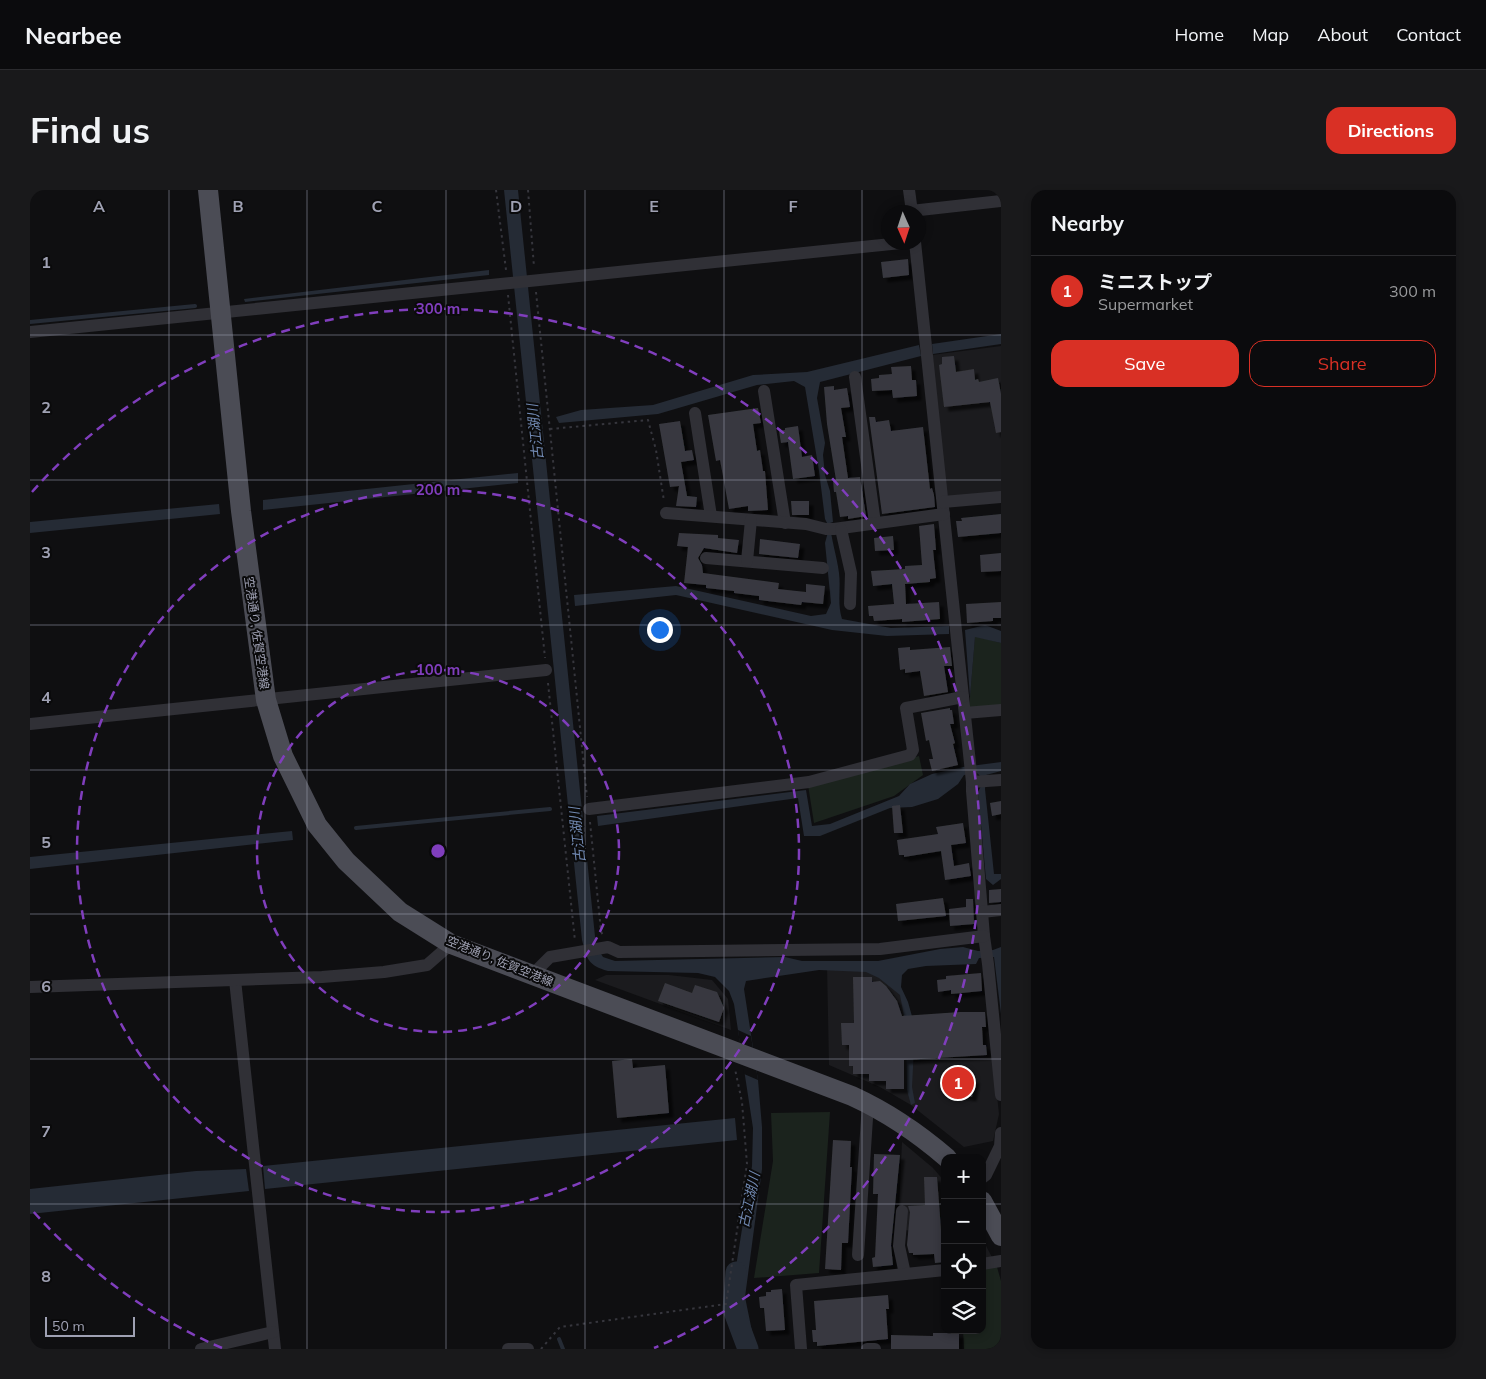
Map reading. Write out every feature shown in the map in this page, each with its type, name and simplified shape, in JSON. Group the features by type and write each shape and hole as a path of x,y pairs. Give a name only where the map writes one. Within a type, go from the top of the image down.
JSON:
{"main road":[{"name":"空港通り, 佐賀空港線","path":"208,190 241,511 266,700 283,756 317,825 346,861 400,912 451,944 868,1103 923,1137 942,1154"},
{"path":"986,1208 1001,1236"}],"street":[{"path":"909,190 911,205"},
{"path":"926,210 1001,201"},
{"path":"30,332 881,245"},
{"path":"916,250 963,697 980,777 972,790 982,912 990,956 998,1031 1001,1095"},
{"path":"855,378 875,523"},
{"path":"764,391 785,523"},
{"path":"694,413 711,516"},
{"path":"666,513 806,524 834,529 875,523 1001,497"},
{"path":"747,561 751,520"},
{"path":"834,529 851,573 850,604"},
{"path":"706,558 823,568"},
{"path":"30,724 546,670"},
{"path":"589,809 809,782 910,755 913,750 906,708 963,697"},
{"path":"965,713 1001,710"},
{"path":"982,912 1001,910"},
{"path":"30,986 235,980 384,972 427,964 451,944"},
{"path":"533,974 550,957 576,951 608,948 619,952 880,949 990,956"},
{"path":"235,980 275,1349"},
{"path":"858,1255 868,1103"},
{"path":"986,1175 1001,1141"},
{"path":"902,1211 899,1246 905,1274"},
{"path":"986,1263 1001,1261"},
{"path":"801,1349 796,1285 941,1270"},
{"path":"201,1349 273,1332"},
{"path":"508,1349 528,1349"},
{"path":"867,1349 875,1349"}],"path":[{"path":"496,190 576,951"},
{"path":"528,190 535,281 601,930 608,948"},
{"path":"550,429 648,420 656,450 666,513"},
{"path":"541,1349 560,1327 726,1304 747,1164 742,1102 734,1065 735,1052"}],"shaded area":[{"path":"1001,346 1001,492 946,497 932,355"},
{"path":"975,636 1001,643 1001,706 969,708"},
{"path":"919,756 923,775 894,796 814,823 808,785"},
{"path":"827,965 890,969 906,1003 909,1062 993,1057 999,1114 993,1141 964,1147 911,1105 880,1087 829,1065"},
{"path":"606,975 669,975 712,980 728,999 731,1030 595,980"},
{"path":"830,1112 819,1273 754,1278 773,1161 771,1113"},
{"path":"902,1142 933,1168 941,1177 941,1232 898,1230"},
{"path":"986,1246 997,1267 986,1268"},
{"path":"997,1267 1001,1281 1001,1349 964,1349 963,1334 986,1334 986,1268"}],"water":[{"path":"504,190 518,190 596,946 603,957 615,961 785,957 802,961 878,961 940,949 963,947 978,951 993,950 1001,947 1001,1014 994,957 979,958 976,964 926,966 908,969 902,975 901,987 908,1002 915,1027 912,1087 915,1103 911,1105 907,1090 906,1027 900,995 879,978 866,972 819,970 746,981 744,989 758,1080 762,1127 762,1169 745,1297 754,1341 758,1349 747,1349 744,1343 732,1292 752,1166 753,1128 734,1004 729,991 715,977 698,973 608,971 601,969 589,961 582,940"},
{"path":"489,270 489,275 245,302 244,299"},
{"path":"1001,334 1001,344 933,354 932,344"},
{"path":"919,345 921,356 820,382 817,398 825,443 823,455 825,475 830,491 833,522 830,523 839,573 842,619 891,628 949,626 949,634 887,636 832,630 676,595 575,606 574,595 676,586 811,616 826,614 831,603 825,543 828,532 805,387 794,381 757,385 658,414 559,423 556,417 581,410 653,405 753,375 807,372"},
{"path":"518,473 518,483 263,510 263,500"},
{"path":"219,504 220,514 30,533 30,522"},
{"path":"985,625 1001,631 1001,643 975,637 970,697 965,630"},
{"path":"1001,762 1001,771 986,775 985,789 994,874 1001,874 1001,879 993,885 986,879 978,792 981,786 981,777 977,773 964,775 958,784 938,799 912,807 890,808 820,836 804,836 798,798 598,826 597,816 806,790 812,826 830,824 899,796 910,784 932,774 963,767"},
{"path":"292,831 293,840 30,869 30,857"},
{"path":"735,1118 737,1140 265,1189 263,1166"},
{"path":"246,1169 249,1191 30,1214 30,1189 196,1171"}],"pier":[{"path":"738,1030 751,1036 758,1080 744,1074"}],"building":[{"path":"908,259 909,275 883,278 881,262"},
{"path":"954,356 956,372 974,369 975,380 978,379 979,382 998,378 1001,394 1001,432 996,433 990,402 944,407 939,365 942,364 942,357"},
{"path":"911,366 912,380 916,380 917,396 893,398 892,390 872,391 871,379 879,378 879,375 892,374 891,367"},
{"path":"834,386 834,390 847,388 850,407 841,408 846,437 842,437 848,478 860,477 866,516 848,519 848,516 840,517 836,492 834,492 833,480 836,480 827,424 824,387"},
{"path":"758,408 761,423 753,424 757,451 760,450 763,471 765,471 768,510 748,511 748,506 729,509 720,460 716,461 708,415"},
{"path":"869,417 875,417 876,422 889,420 891,431 923,427 930,489 932,488 934,495 935,507 882,514"},
{"path":"680,421 685,451 692,450 694,460 681,462 687,496 697,497 696,507 676,506 679,486 670,487 659,424"},
{"path":"798,426 802,457 812,455 815,476 793,479 788,442 781,443 779,431"},
{"path":"791,501 809,501 809,515 792,515"},
{"path":"1001,514 1001,533 958,537 956,521 962,521 961,518"},
{"path":"934,524 936,550 933,550 936,578 930,579 930,582 905,584 906,604 939,602 940,619 902,622 902,619 874,621 873,616 869,616 868,606 894,604 892,584 873,586 871,571 905,569 905,566 922,565 919,526"},
{"path":"679,533 718,535 718,538 739,540 737,553 704,548 698,558 702,565 703,573 779,583 778,589 806,592 806,584 825,586 823,604 802,602 801,605 759,600 759,596 706,588 706,585 684,583 688,547 677,546"},
{"path":"893,536 894,550 875,551 874,538"},
{"path":"760,539 800,544 798,558 759,554"},
{"path":"1001,553 1001,571 981,572 980,555"},
{"path":"1001,602 1001,618 993,618 993,621 967,623 966,604"},
{"path":"910,647 910,650 950,647 952,666 944,666 948,692 924,696 920,671 905,673 905,669 900,670 898,648"},
{"path":"950,708 954,724 950,724 958,765 932,771 929,759 933,759 929,740 926,741 921,713"},
{"path":"1001,801 1001,814 992,816 990,803"},
{"path":"900,805 903,833 894,833 892,806"},
{"path":"963,823 966,843 951,845 954,866 969,863 971,876 945,880 941,851 904,857 904,855 899,855 897,840 938,834 936,827"},
{"path":"1001,889 1001,902 989,903 989,890"},
{"path":"943,898 946,916 898,921 896,904"},
{"path":"966,899 973,899 974,924 950,926 949,909 966,907"},
{"path":"981,973 982,991 951,994 951,990 938,992 937,980 946,979 946,976"},
{"path":"853,977 872,977 872,982 880,981 897,1001 902,1016 985,1012 986,1027 982,1027 983,1045 986,1045 987,1055 904,1060 904,1089 886,1089 886,1081 869,1081 869,1074 853,1074 853,1066 849,1066 849,1045 842,1045 841,1023 854,1023"},
{"path":"665,983 692,993 695,985 717,992 724,1008 719,1022 658,1001"},
{"path":"632,1059 633,1068 665,1065 669,1113 617,1118 612,1061"},
{"path":"945,1074 975,1079 972,1097 941,1091"},
{"path":"833,1140 851,1141 850,1167 852,1167 848,1243 842,1243 841,1270 825,1269"},
{"path":"874,1154 900,1155 891,1245 893,1265 873,1267 872,1258 875,1257 878,1194 873,1194"},
{"path":"924,1177 937,1177 941,1230 941,1262 935,1263 934,1254 913,1255 913,1253 909,1253 907,1245 910,1212 908,1206 925,1205"},
{"path":"782,1289 785,1330 766,1331 764,1308 760,1308 759,1297 766,1296 766,1292 771,1292 771,1290"},
{"path":"888,1295 889,1309 886,1309 888,1339 817,1346 817,1342 813,1342 812,1330 816,1330 814,1301"},
{"path":"933,1333 959,1334 959,1349 891,1349 891,1335 933,1336"}],"waterway":[{"path":"30,322 195,306"},
{"path":"356,828 550,809"},
{"name":"古江湖川","path":"736,1272 733,1309 748,1349"},
{"path":"559,1339 563,1349"}],"place":[{"name":"ミニストップ","path":"958,1083"}]}
